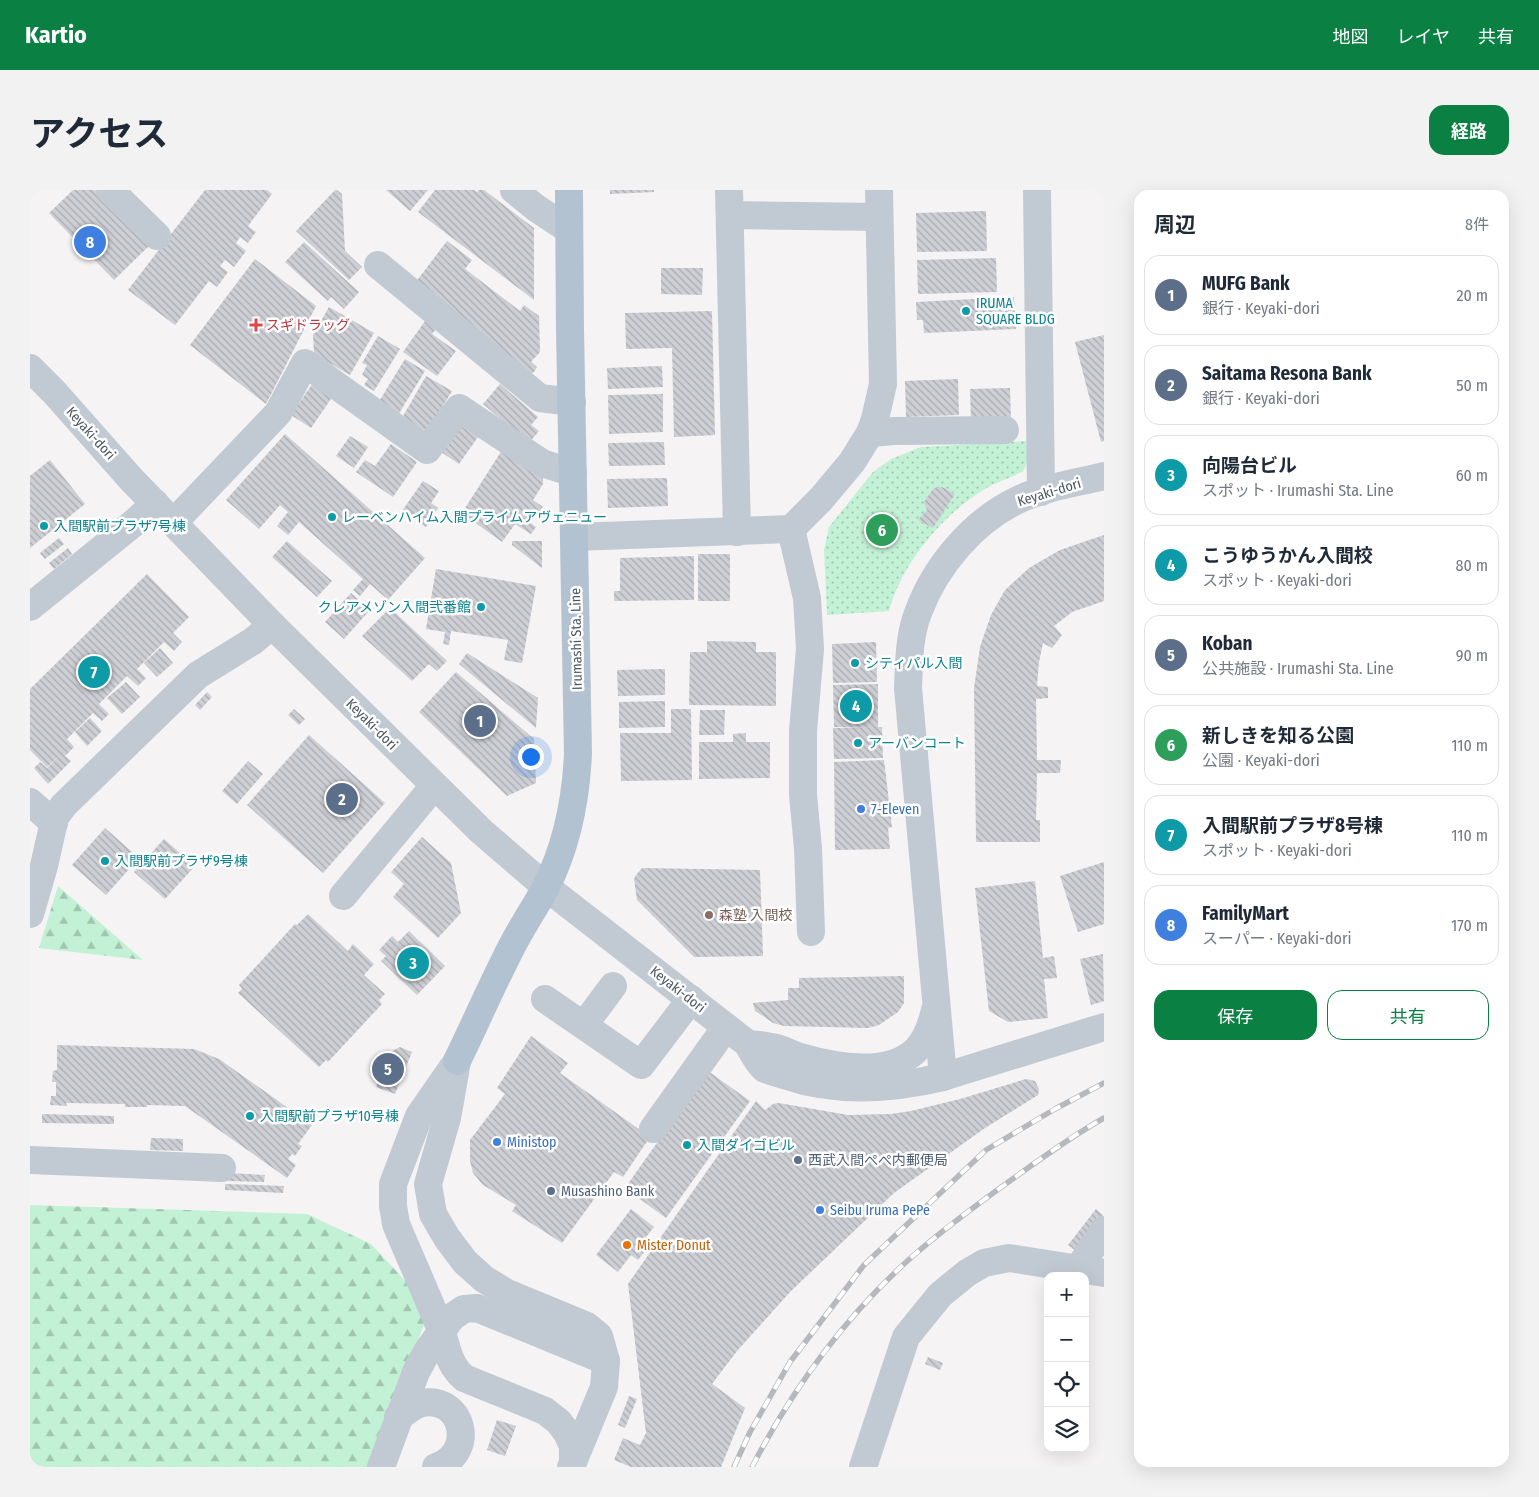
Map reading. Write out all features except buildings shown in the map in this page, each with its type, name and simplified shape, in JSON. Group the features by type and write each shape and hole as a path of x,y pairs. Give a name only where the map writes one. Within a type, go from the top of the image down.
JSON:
{"main road":[{"name":"Irumashi Sta. Line","path":"457,1061 511,948 546,887 566,835 573,810 577,782 575,537 568,229 569,190"}],"street":[{"path":"110,190 157,236"},
{"path":"514,190 536,208 568,229"},
{"path":"575,537 736,532 791,528 821,499 852,462 870,434 883,384 879,190"},
{"path":"1036,190 1041,492"},
{"path":"736,532 730,203 879,217"},
{"path":"378,264 540,398 572,402"},
{"path":"174,522 278,413 305,363 427,450 459,408 542,463 573,473"},
{"name":"Keyaki-dori","path":"30,368 155,503 272,625 482,832 546,887 748,1044 764,1068 795,1079 825,1085 879,1087 916,1083 943,1077 908,688 911,636 917,613 929,588 948,559 962,542 999,510 1020,499 1041,492 1104,476"},
{"path":"870,434 894,431 1005,430"},
{"path":"30,607 135,522 155,503"},
{"path":"791,528 807,598 810,649 802,731 803,795 808,848 811,932"},
{"path":"30,914 37,860 55,817 64,805 198,675 253,641 272,625"},
{"path":"343,896 434,786"},
{"path":"30,802 54,823"},
{"path":"584,1025 613,986"},
{"name":"Keyaki-dori","path":"748,1044 772,1047 800,1057 832,1065 864,1068 897,1063 918,1048 925,1037 932,1023 935,1008 935,991"},
{"path":"545,999 641,1065 691,999"},
{"path":"653,1129 726,1027"},
{"path":"943,1077 1104,1027"},
{"path":"457,1061 419,1116 393,1184 392,1206 396,1224 441,1331 448,1356 455,1370 464,1378 545,1411 579,1412 591,1407 600,1398"},
{"path":"457,1061 447,1118 428,1184 433,1214 447,1238 465,1262 484,1279 507,1292 587,1326 599,1336 606,1361 604,1388 572,1464"},
{"path":"30,1160 222,1168"},
{"path":"863,1467 906,1337 940,1296 967,1273 984,1263 1008,1258 1091,1271 1104,1230"},
{"path":"381,1467 416,1372 441,1331 452,1317 464,1310 477,1308 606,1361"},
{"path":"398,1417 420,1403 432,1402 442,1405 459,1421 461,1440 457,1451 449,1461 436,1467"},
{"path":"545,1411 567,1433 573,1446 572,1464"}],"green space":[{"path":"1026,441 1027,461 1023,471 993,484 969,499 940,526 914,558 895,593 889,611 827,615 824,550 829,527 873,472 891,459 921,447"},
{"path":"58,886 143,960 39,948"},
{"path":"30,1205 307,1214 371,1244 410,1286 425,1322 370,1467 30,1467"}],"railway":[{"path":"734,1467 750,1432 790,1362 864,1265 986,1150 1055,1109 1104,1083"},
{"path":"752,1467 785,1409 823,1354 844,1327 889,1278 925,1245 971,1209 1055,1149 1104,1118"}],"place":[{"name":"FamilyMart","path":"90,242"},
{"name":"IRUMA SQUARE BLDG","path":"966,311"},
{"name":"スギドラッグ","path":"256,325"},
{"name":"レーベンハイム入間プライムアヴェニュー","path":"332,517"},
{"name":"入間駅前プラザ7号棟","path":"44,526"},
{"name":"新しきを知る公園","path":"882,530"},
{"name":"クレアメゾン入間弐番館","path":"481,607"},
{"name":"シティパル入間","path":"855,663"},
{"name":"入間駅前プラザ8号棟","path":"94,672"},
{"name":"こうゆうかん入間校","path":"856,706"},
{"name":"MUFG Bank","path":"480,721"},
{"name":"アーバンコート","path":"858,743"},
{"name":"Saitama Resona Bank","path":"342,799"},
{"name":"7-Eleven","path":"861,809"},
{"name":"入間駅前プラザ9号棟","path":"105,861"},
{"name":"森塾 入間校","path":"709,915"},
{"name":"向陽台ビル","path":"413,963"},
{"name":"Koban","path":"388,1069"},
{"name":"入間駅前プラザ10号棟","path":"250,1116"},
{"name":"Ministop","path":"497,1142"},
{"name":"入間ダイゴビル","path":"687,1145"},
{"name":"西武入間ぺぺ内郵便局","path":"798,1160"},
{"name":"Musashino Bank","path":"551,1191"},
{"name":"Seibu Iruma PePe","path":"820,1210"},
{"name":"Mister Donut","path":"627,1245"}]}
